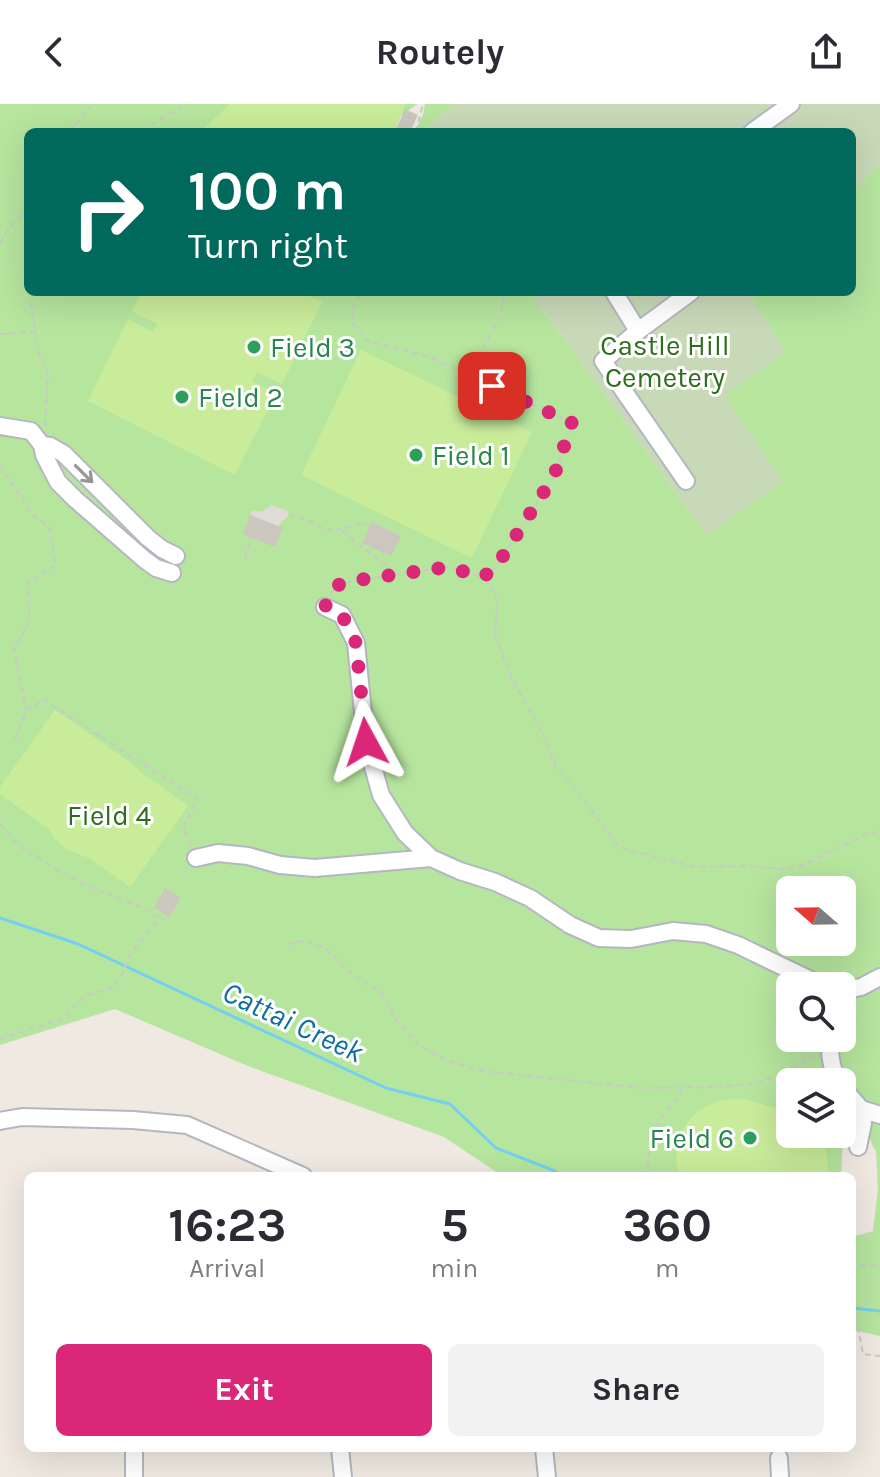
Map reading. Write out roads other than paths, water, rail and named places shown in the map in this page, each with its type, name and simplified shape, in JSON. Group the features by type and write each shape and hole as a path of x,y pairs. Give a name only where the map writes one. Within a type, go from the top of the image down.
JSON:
{"street":[{"path":"758,128 791,104"},
{"path":"616,296 638,331"},
{"path":"686,296 603,361 686,481"},
{"path":"0,426 31,431 40,441 64,454 156,545 173,554 168,572 145,560 58,482 40,441"},
{"path":"107,526 122,512"},
{"path":"325,607 342,615 356,643 366,742 381,795 405,833 431,858 530,898 570,925 599,938 631,939 673,931 706,934 738,945 794,972"},
{"path":"196,858 218,853 315,868 431,858"},
{"path":"856,988 880,977"},
{"path":"856,1103 861,1109 863,1123 858,1147"},
{"path":"861,1109 880,1115"},
{"path":"0,1121 22,1117 187,1125 294,1172"},
{"path":"134,1452 134,1477"},
{"path":"340,1452 343,1477"},
{"path":"544,1452 547,1477"},
{"path":"779,1458 780,1477"}],"waterway":[{"name":"Cattai Creek","path":"0,918 78,944 386,1088 450,1104 496,1148 556,1172"},
{"name":"Cattai Creek","path":"856,1308 880,1311"}],"place":[{"name":"Field 3","path":"254,347"},
{"name":"Field 2","path":"182,397"},
{"name":"Field 1","path":"416,455"},
{"name":"Field 6","path":"750,1138"}],"park label":[{"name":"Castle Hill Cemetery","path":"665,361"},
{"name":"Field 4","path":"109,815"}]}
